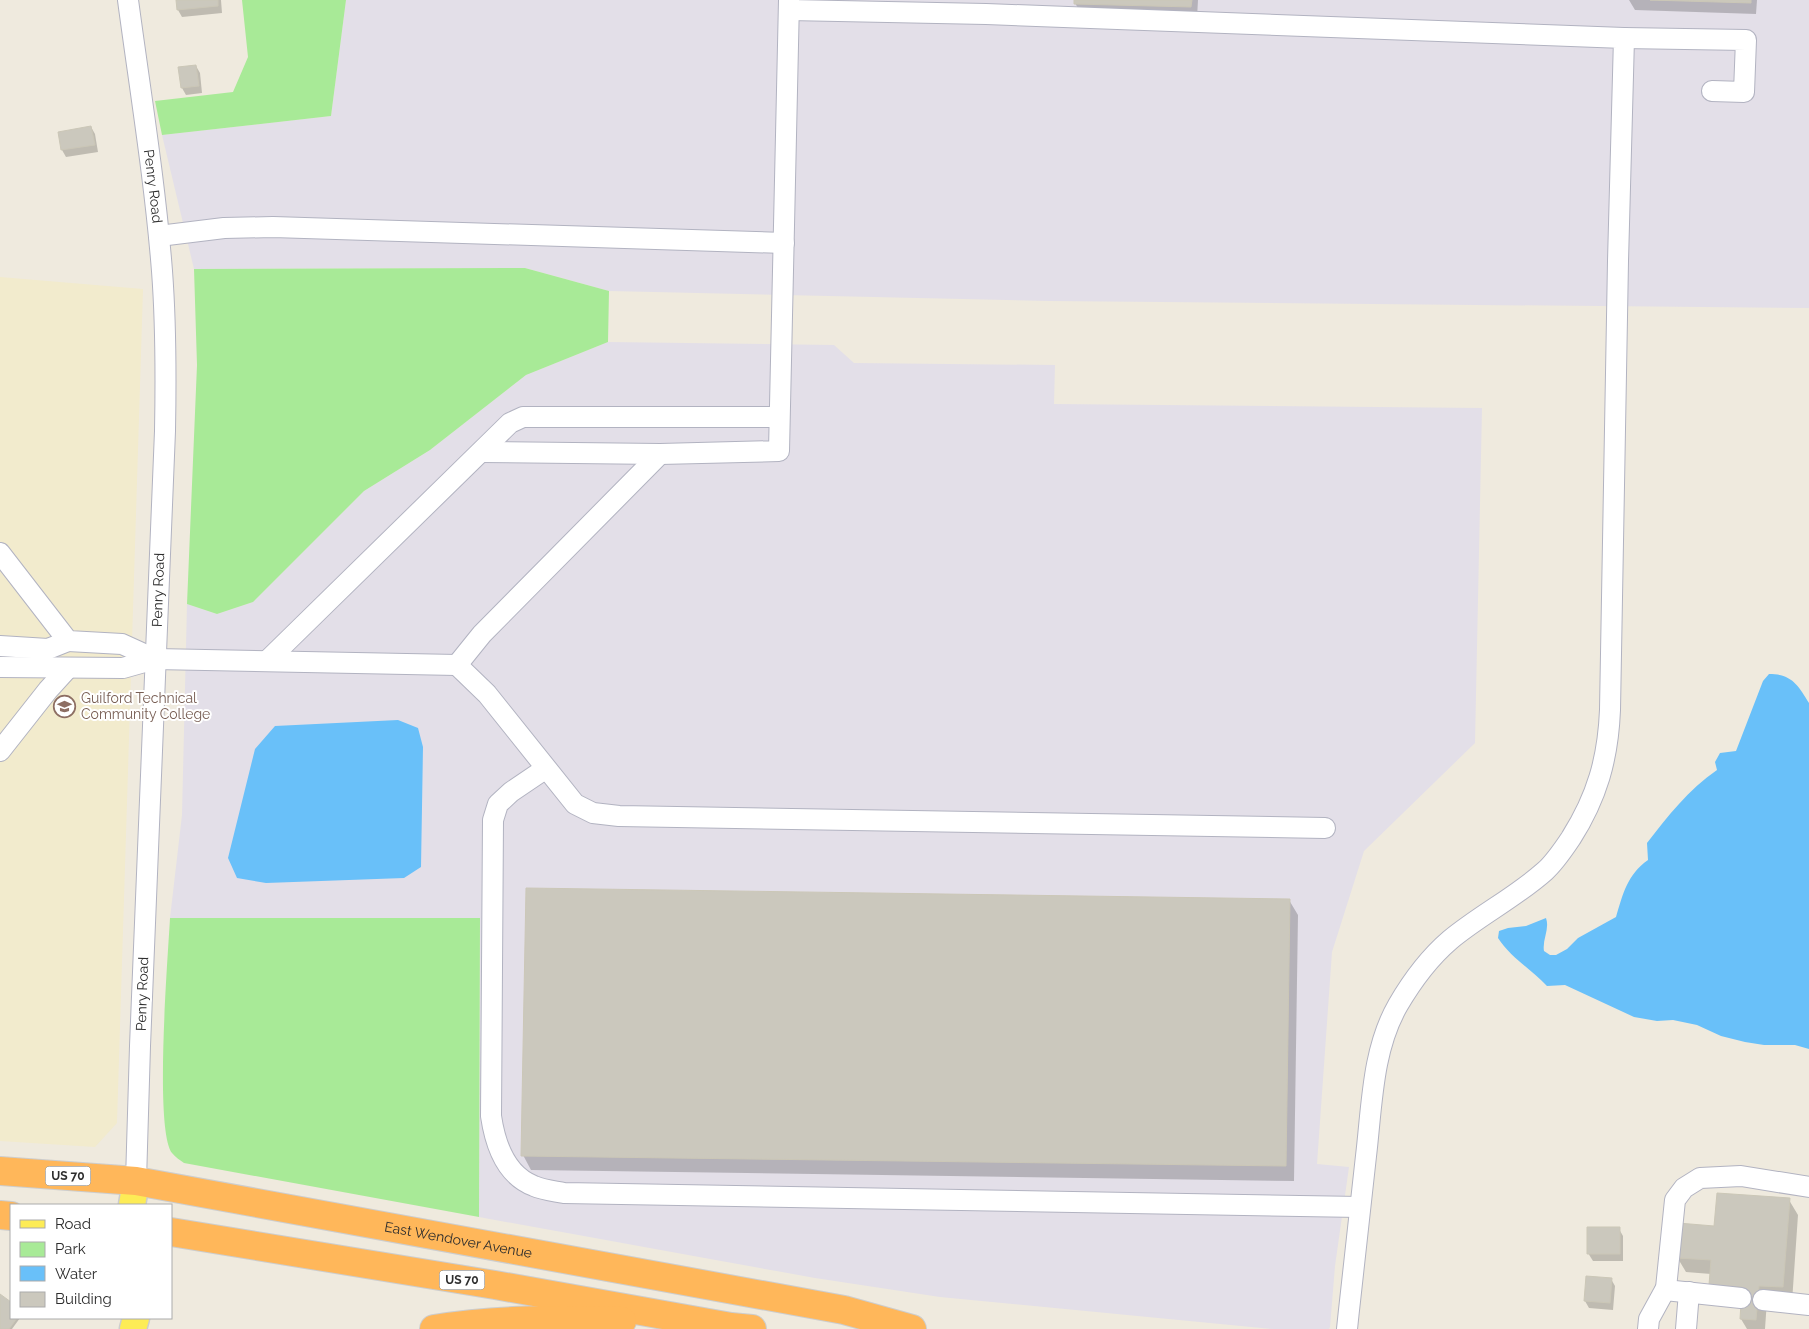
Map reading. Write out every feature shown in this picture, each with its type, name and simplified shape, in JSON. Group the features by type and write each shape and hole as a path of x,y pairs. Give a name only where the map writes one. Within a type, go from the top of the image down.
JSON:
{"highway":[{"name":"East Wendover Avenue","path":"0,1171 136,1197 844,1310 912,1329"},
{"name":"US 70","path":"172,1232 742,1328"},
{"path":"434,1329 486,1322 568,1319 742,1328"}],"street":[{"name":"Penry Road","path":"128,0 159,236 165,316 166,363 136,1197"},
{"path":"482,452 660,454 779,451 789,5 1624,38 1746,40 1744,92 1712,91"},
{"path":"1347,1329 1374,1082 1385,1034 1397,1006 1432,958 1450,941 1547,869 1581,822 1594,796 1603,767 1609,739 1610,710 1624,38"},
{"path":"159,236 224,228 273,227 784,243"},
{"path":"267,661 510,423 523,418 779,417"},
{"path":"457,665 482,634 660,454"},
{"path":"0,553 68,641"},
{"path":"0,646 48,648 68,641 122,644 155,659"},
{"path":"0,667 123,668 155,659 457,665 487,694 545,769 575,804 593,813 619,816 1326,828"},
{"path":"0,751 48,690 68,668"},
{"path":"545,769 511,792 498,804 492,820 491,1116 494,1137 503,1157 517,1176 533,1186 564,1193 1360,1207"},
{"path":"1648,1329 1649,1319 1665,1290 1675,1200 1684,1188 1700,1178 1741,1176 1809,1187"},
{"path":"1665,1290 1741,1298"},
{"path":"1686,1329 1689,1292"},
{"path":"1763,1300 1809,1305"}],"shaded area":[{"path":"346,0 1809,0 1809,308 1050,301 609,291 525,268 194,269 162,135 331,116"},
{"name":"Guilford Technical Community College","path":"0,277 143,289 117,1123 95,1147 0,1141"},
{"path":"608,342 834,345 854,363 1055,365 1054,404 1482,408 1475,743 1364,851 1332,952 1317,1164 1349,1167 1335,1266 1329,1329 1273,1329 940,1297 815,1278 479,1217 480,918 170,918 182,815 187,604 217,614 253,602 364,491 430,450 526,375"}],"green space":[{"path":"242,0 346,0 331,116 162,135 155,101 233,92 248,57"},
{"path":"525,268 609,291 608,342 526,375 430,450 364,491 253,602 217,614 187,604 197,365 194,269"},
{"path":"170,918 480,918 479,1217 184,1163 175,1156 172,1153 167,1138 163,1078"}],"water":[{"path":"1769,674 1789,678 1798,686 1809,703 1809,1049 1795,1045 1764,1045 1745,1042 1721,1036 1697,1025 1673,1020 1657,1021 1634,1017 1565,985 1547,986 1503,945 1498,938 1499,931 1526,926 1546,918 1544,951 1550,955 1556,955 1567,949 1578,938 1616,917 1630,879 1648,860 1647,843 1688,795 1717,770 1715,762 1720,753 1736,751 1763,681"},
{"path":"398,720 418,728 423,747 421,867 404,878 266,883 237,878 228,858 255,749 275,726"}],"building":[{"path":"176,0 218,0 218,6 177,10"},
{"path":"1074,0 1192,0 1191,7 1074,4"},
{"path":"1650,0 1751,0 1751,3"},
{"path":"196,65 199,86 181,88 178,67"},
{"path":"91,126 95,145 61,150 58,132"},
{"path":"526,888 1290,899 1286,1166 521,1156"},
{"path":"1717,1193 1790,1198 1783,1287 1759,1286 1756,1320 1740,1319 1742,1287 1709,1285 1711,1260 1676,1258 1678,1223 1714,1226"},
{"path":"1587,1227 1620,1227 1620,1254 1587,1254"},
{"path":"1586,1276 1612,1278 1610,1303 1584,1301"},
{"path":"0,1294 10,1301 10,1319 16,1319 9,1329 0,1329"}],"place":[{"name":"Guilford Technical Community College","path":"65,706"}]}
